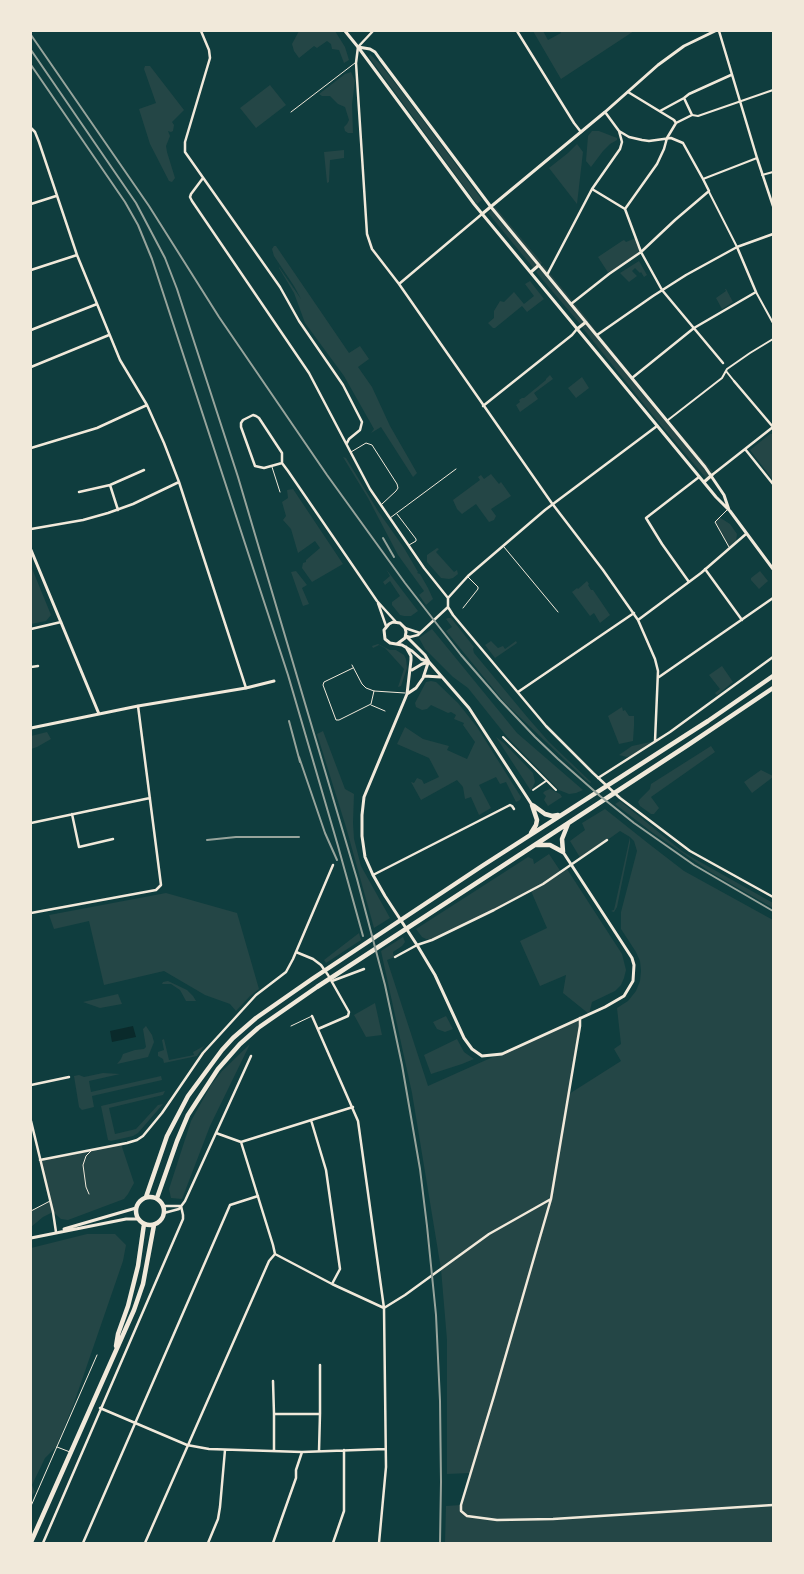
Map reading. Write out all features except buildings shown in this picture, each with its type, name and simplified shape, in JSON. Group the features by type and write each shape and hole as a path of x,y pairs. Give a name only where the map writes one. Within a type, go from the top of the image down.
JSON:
{"main road":[{"path":"146,1197 162,1148 172,1125 199,1079 234,1038 268,1009 773,676"},
{"path":"157,1198 182,1128 200,1095 218,1069 240,1044 258,1028 317,986 773,688"},
{"path":"532,804 548,816 562,814"},
{"path":"528,836 534,829 536,820 532,804"},
{"path":"563,852 562,839 569,822"},
{"path":"534,845 550,845 563,852"},
{"path":"31,1542 114,1352 126,1330 143,1284 154,1225 164,1213 163,1206 157,1198 146,1197 139,1201 136,1208 138,1219 144,1224 154,1225"},
{"path":"114,1352 138,1266 144,1224"}],"street":[{"path":"201,31 209,50 210,58 184,147 203,178 280,287 299,321 343,385 362,422 360,430 347,443"},
{"path":"345,31 482,214 716,497 729,510 773,569"},
{"path":"373,31 358,47 356,63 367,234 372,249 507,436 553,504 634,613 655,659 659,677 655,741"},
{"path":"517,31 581,132"},
{"path":"399,284 606,112 658,65 684,46 717,31 773,206"},
{"path":"358,47 375,52 491,207 712,475 724,495 729,510"},
{"path":"660,111 689,94 731,75"},
{"path":"684,98 692,114 698,116 773,90"},
{"path":"628,92 676,123"},
{"path":"547,274 592,189 620,149 622,142 619,131 606,112"},
{"path":"625,209 657,164 667,138 676,123 692,114"},
{"path":"31,128 39,142 77,255 109,334 120,360 147,405 180,482 246,688"},
{"path":"619,131 629,137 649,141 676,138 684,142 737,247 756,292 773,323"},
{"path":"703,179 757,158"},
{"path":"762,175 773,172"},
{"path":"203,178 191,194 191,200 305,367 364,477 428,574 448,598 448,608 570,751 624,802 690,851 772,896"},
{"path":"592,189 625,209 640,252 662,290 773,427 704,482"},
{"path":"571,304 640,252 709,192"},
{"path":"31,204 56,196"},
{"path":"597,335 686,275 737,247 773,234"},
{"path":"31,270 77,255"},
{"path":"531,272 539,265"},
{"path":"632,378 694,328 756,292"},
{"path":"31,330 97,304"},
{"path":"484,406 586,322"},
{"path":"31,367 109,334"},
{"path":"668,420 722,378 727,370 746,355 773,339"},
{"path":"31,448 97,428 147,405"},
{"path":"282,463 261,468 253,463 240,423 243,420 253,415 258,416 282,453 282,463 377,602 396,622 405,628 420,633"},
{"path":"448,598 468,576 553,504 657,426"},
{"path":"745,449 773,484"},
{"path":"79,492 110,485 144,470"},
{"path":"689,582 646,518 700,477"},
{"path":"31,529 83,520 118,510 180,482"},
{"path":"110,485 118,510"},
{"path":"638,620 705,570 746,534"},
{"path":"31,550 99,714"},
{"path":"705,570 742,620"},
{"path":"659,677 773,598"},
{"path":"377,602 386,626 384,632 385,639 390,643 406,648 428,662"},
{"path":"406,636 416,636 448,608"},
{"path":"518,692 634,613"},
{"path":"31,629 61,622"},
{"path":"386,626 396,622"},
{"path":"405,628 406,636 425,655 428,662 470,708 532,804"},
{"path":"397,644 406,636"},
{"path":"406,648 411,656 407,694 364,797 362,836 365,857 385,896 435,975 464,1038 472,1049 482,1056 502,1054 605,1007 624,996 633,981 634,965 632,958 563,852"},
{"path":"598,778 655,741 773,657"},
{"path":"411,670 428,662"},
{"path":"407,694 416,688 424,676 428,662"},
{"path":"31,667 38,666"},
{"path":"424,676 442,677"},
{"path":"31,728 138,706 246,688 274,681"},
{"path":"31,913 159,888 161,882 138,706"},
{"path":"503,737 556,790"},
{"path":"533,790 546,781"},
{"path":"31,824 150,798"},
{"path":"373,875 510,805 514,808"},
{"path":"72,814 80,847 113,840"},
{"path":"395,957 417,944 432,940 543,884 607,840"},
{"path":"40,1160 127,1143 143,1136 162,1113 203,1053 256,995 286,972 333,866"},
{"path":"296,952 313,959 321,965 349,1012 348,1016 318,1029"},
{"path":"332,982 364,969"},
{"path":"312,1016 358,1121 384,1308 385,1449 384,1489 379,1543"},
{"path":"580,1018 551,1199 460,1508 462,1513 468,1516 497,1520 544,1519 773,1505"},
{"path":"164,1213 174,1211 185,1201 251,1056"},
{"path":"31,1085 69,1077"},
{"path":"216,1133 241,1142 353,1107"},
{"path":"311,1120 326,1170 340,1269 332,1284"},
{"path":"31,1121 56,1232"},
{"path":"241,1142 275,1254 332,1284 384,1308"},
{"path":"82,1543 230,1205 258,1196"},
{"path":"384,1308 489,1234 551,1199"},
{"path":"163,1206 181,1206"},
{"path":"43,1543 183,1219 184,1215 181,1206"},
{"path":"56,1232 136,1208"},
{"path":"31,1238 126,1219 138,1219"},
{"path":"145,1543 269,1261 275,1254"},
{"path":"319,1451 320,1365"},
{"path":"273,1381 274,1451"},
{"path":"100,1408 187,1445 225,1450 302,1452 385,1449"},
{"path":"274,1414 320,1414"},
{"path":"208,1543 218,1519 225,1450"},
{"path":"333,1543 344,1511 344,1450"},
{"path":"273,1543 296,1478 296,1470 302,1452"}],"lane":[{"path":"291,112 356,63"},
{"path":"351,452 366,444 372,445 397,484 398,488 396,491 381,505"},
{"path":"272,466 280,492"},
{"path":"390,518 456,469"},
{"path":"729,510 716,520 715,523 729,548"},
{"path":"396,513 416,539 409,546"},
{"path":"503,546 558,612"},
{"path":"463,608 478,589 468,576"},
{"path":"371,704 339,720 334,718 323,685 324,682 353,666 363,686 368,690 407,694"},
{"path":"371,704 374,691"},
{"path":"371,704 385,711"},
{"path":"291,1026 312,1016"},
{"path":"90,1194 86,1187 83,1165 86,1156 92,1149"},
{"path":"31,1211 50,1201"},
{"path":"31,1506 97,1355"},
{"path":"57,1447 70,1453"}],"shaded area":[{"path":"299,31 335,31 345,47 349,60 344,63 339,50 332,49 331,44 327,41 317,48 314,46 299,58 292,44"},
{"path":"533,31 543,31 548,40 561,33 560,31 634,31 561,79"},
{"path":"370,54 402,92 482,200 477,204 369,57"},
{"path":"145,66 150,66 184,110 172,122 174,125 173,131 168,131 170,136 166,146 175,178 172,182 169,181 150,144 139,109 156,103 144,69"},
{"path":"351,72 355,81 352,104 353,133 348,133 344,127 349,120 345,107 338,104 330,96 319,94 345,74"},
{"path":"270,85 286,105 256,128 240,108"},
{"path":"592,131 599,131 617,138 617,140 603,151 591,167 586,161 588,136"},
{"path":"577,144 583,152 577,204 549,168"},
{"path":"344,150 344,158 330,160 329,182 327,183 324,152"},
{"path":"495,207 542,263 535,270 488,213"},
{"path":"636,238 641,252 609,274 598,257 624,240 626,242"},
{"path":"276,246 349,353 360,346 369,359 358,367 372,387 390,426 417,473 413,477 381,427 371,433 374,429 344,376 305,323 294,293 279,267 301,299 274,256 272,249"},
{"path":"639,261 647,275 644,277 635,268 632,271 637,276 629,282 620,273"},
{"path":"543,265 588,320 581,325 536,272"},
{"path":"530,281 544,299 527,312 522,306 493,328 488,323 494,318 494,311 500,301 504,302 514,292 524,304 534,296 525,284"},
{"path":"725,289 733,302 722,309 716,298 726,291"},
{"path":"588,321 668,420 713,472 706,478 581,326"},
{"path":"550,375 553,379 534,393 538,399 520,412 516,405 520,402 519,400 524,398"},
{"path":"582,377 589,388 576,398 568,388"},
{"path":"770,434 773,434 773,480 750,450"},
{"path":"343,457 346,458 428,588 433,599 426,605 419,595 424,591 398,555 368,498"},
{"path":"491,474 499,484 501,482 511,496 491,509 496,516 494,520 489,522 476,504 462,514 457,509 453,500 480,480 478,477 481,475 484,479"},
{"path":"293,489 343,564 312,582 302,568 303,563 320,548 315,541 298,553 291,529 283,520 286,516 282,502 288,498 287,490"},
{"path":"719,517 730,524 737,534 736,542 729,548 715,523"},
{"path":"437,548 439,549 436,552 454,572 457,570 458,574 453,578 441,578 427,562 427,555"},
{"path":"31,566 51,615 46,621 31,624"},
{"path":"386,569 418,611 411,616 400,615 392,605 392,602 400,596 390,581 385,585 383,582 390,576"},
{"path":"296,571 307,585 302,588 309,604 303,606 291,572"},
{"path":"760,571 768,581 759,589 751,578"},
{"path":"587,581 591,590 593,590 610,615 600,623 594,613 590,616 572,592"},
{"path":"451,618 474,647 474,653 528,718 590,783 505,703 446,631 452,627 446,619"},
{"path":"432,629 517,733 583,790 569,794 559,790 508,738 468,688 453,677 425,649 419,638"},
{"path":"491,641 498,648 503,646 505,649 516,641 517,643 495,658 485,645"},
{"path":"378,644 404,655 407,668 401,686 398,687 404,669 385,648 379,645 373,648 372,646"},
{"path":"722,666 733,682 717,695 715,693 720,689 709,675"},
{"path":"426,682 436,682 458,703 477,727 521,797 520,800 516,802 506,782 500,784 496,777 479,785 491,808 479,815 471,797 465,799 463,787 457,780 421,800 411,782 414,783 417,778 422,780 424,784 439,777 429,758 397,744 405,727 423,739 449,746 447,750 467,759 475,742 463,725 464,723 454,719 456,715 451,712 448,713 431,705 427,709 422,710 416,707 415,703"},
{"path":"622,707 623,711 625,710 629,716 634,716 633,741 619,744 608,716"},
{"path":"323,731 345,789 354,794 354,839 361,866 390,918 374,928 346,827 317,734"},
{"path":"47,732 51,739 31,749 31,736"},
{"path":"496,737 533,773 535,782 531,791"},
{"path":"655,741 632,756 619,755 632,746"},
{"path":"711,746 715,752 651,797 659,808 654,814 640,806 638,802 650,789 651,784"},
{"path":"761,770 773,777 752,793 744,782"},
{"path":"550,789 562,797 548,806 544,800 546,796 543,793"},
{"path":"620,801 682,851 773,903 773,908 712,873 653,833 615,804"},
{"path":"605,809 684,871 773,920 773,1543 445,1543 446,1506 461,1505 470,1473 447,1474 447,1340 441,1269 412,1093 381,951 403,937 405,942 393,952 395,957 387,960 428,1086 580,1018 569,1094 621,1061 614,1049 621,1044 617,1008 628,1001 636,991 640,981 640,961 621,929 621,912 637,851 634,841 620,831 581,859 570,841 585,830 582,823"},
{"path":"630,837 617,907 614,912 611,911 614,910"},
{"path":"549,854 561,872 567,869 622,954 626,970 621,985 615,991 592,1002 589,1014 563,993 566,975 540,986 520,941 547,928 531,891 432,940 422,937 416,929 528,857 533,859 534,864"},
{"path":"166,893 237,913 259,989 236,1011 230,1004 205,995 164,971 104,985 89,921 54,929 49,915"},
{"path":"359,933 361,940 326,963 324,960"},
{"path":"168,981 187,990 196,1001 186,1001 180,990 171,984 162,984"},
{"path":"118,994 122,1004 100,1008 83,1002"},
{"path":"375,1003 382,1035 366,1037 354,1015"},
{"path":"446,1016 453,1029 445,1032 437,1029 433,1022"},
{"path":"133,1026 136,1037 112,1042 110,1031"},
{"path":"146,1026 154,1042 148,1057 117,1064 123,1054 146,1047 143,1029"},
{"path":"164,1039 169,1060 194,1055 193,1052 204,1046 197,1056 164,1063 163,1059 158,1056 158,1052 164,1050 162,1040"},
{"path":"457,1039 464,1052 474,1059 431,1074 424,1055"},
{"path":"250,1044 210,1126 182,1199 171,1198 169,1189 191,1121 211,1085 222,1071"},
{"path":"103,1073 120,1074 89,1081 91,1092 161,1076 162,1080 92,1096 94,1107 82,1110 79,1107 74,1076 84,1077"},
{"path":"165,1091 163,1095 109,1108 115,1134 136,1129 158,1105 163,1104 138,1133 133,1136 108,1140 101,1106"},
{"path":"121,1144 134,1183 124,1199 68,1220 61,1219 53,1212 43,1217 31,1227 31,1211 50,1201 40,1160"},
{"path":"87,1234 115,1234 126,1245 123,1261 73,1406 56,1447 45,1458 32,1485 35,1492 31,1496 31,1248"}],"railway":[{"path":"31,35 149,206 219,317 327,475 405,583 461,655 535,737 600,796 634,823 694,865 773,911"},
{"path":"31,50 136,203 165,258 177,289 238,477 357,879 385,985 402,1065 420,1169 436,1315 440,1401 440,1543"},
{"path":"31,65 125,202 138,225 152,259 288,675 363,936"},
{"path":"383,538 394,557"},
{"path":"289,721 300,762"},
{"path":"299,757 325,833 337,860"},
{"path":"207,840 236,837 299,837"}]}
